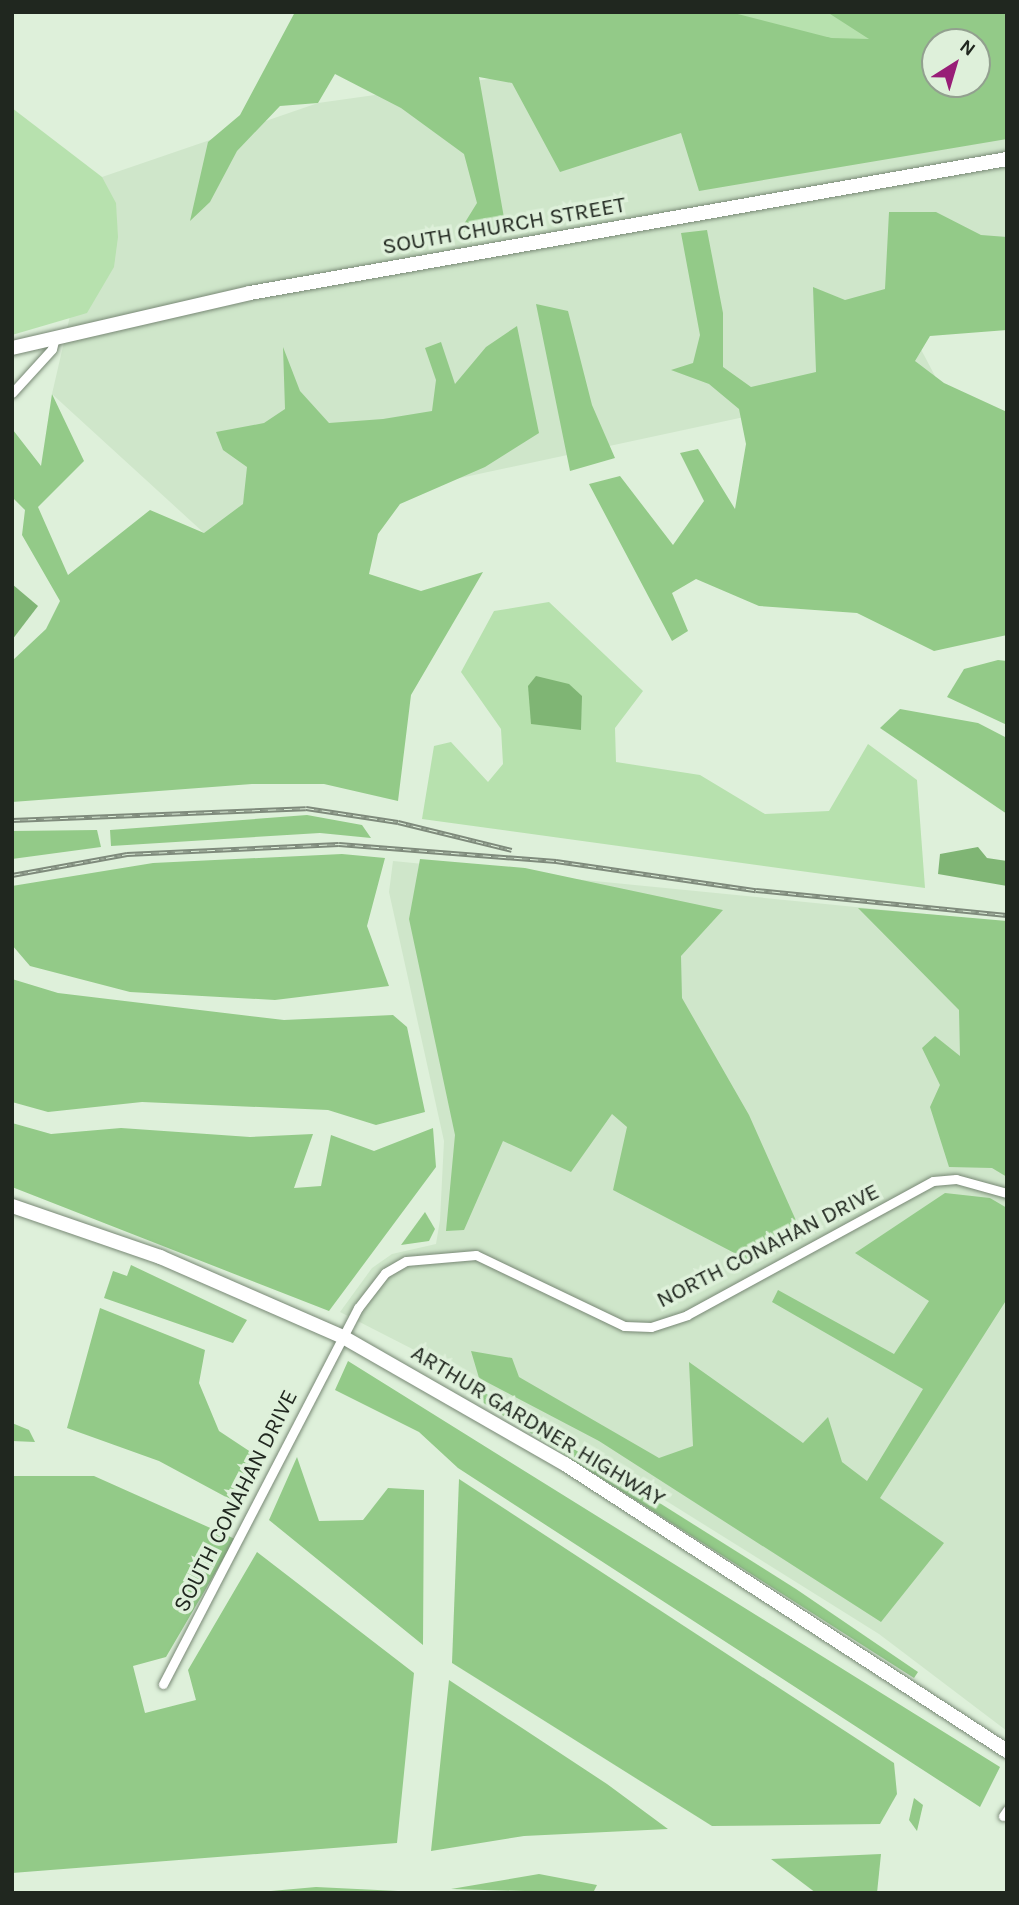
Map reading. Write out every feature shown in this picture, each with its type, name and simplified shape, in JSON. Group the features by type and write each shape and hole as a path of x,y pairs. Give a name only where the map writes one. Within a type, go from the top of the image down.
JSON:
{"main road":[{"name":"SOUTH CHURCH STREET","path":"12,348 56,335 250,293 1007,159"},
{"name":"ARTHUR GARDNER HIGHWAY","path":"12,1206 160,1257 343,1337 565,1464 1007,1751"}],"street":[{"path":"12,393 52,349 56,335"},
{"name":"NORTH CONAHAN DRIVE","path":"343,1337 385,1273 435,1254 476,1255 624,1326 651,1327 687,1315 933,1181 956,1179 1007,1193"},
{"name":"SOUTH CONAHAN DRIVE","path":"163,1684 343,1337"}],"shaded area":[{"path":"295,12 730,12 831,38 869,39 827,12 1007,12 1007,139 699,191 681,133 560,172 512,83 479,77 506,229 459,232 477,203 464,154 401,108 335,74 318,103 280,106 237,151 210,202 190,221 208,142 240,115"},
{"path":"701,12 937,12 849,61"},
{"path":"966,12 1007,12 1007,306 905,319 935,376 204,533 52,394 102,177 318,103"},
{"path":"12,108 102,177 116,203 118,237 114,267 87,313 12,335"},
{"path":"889,212 936,212 981,235 1007,237 1007,330 930,336 915,361 944,383 1007,412 1007,635 934,651 857,613 759,606 696,579 672,593 688,631 672,641 589,484 620,476 673,545 704,501 680,453 698,449 735,509 746,444 739,409 709,384 671,370 693,363 700,335 681,233 707,230 723,313 723,367 751,387 816,372 813,287 845,300 885,289"},
{"path":"536,304 568,311 592,405 615,458 570,471"},
{"path":"517,326 539,433 485,467 400,504 378,534 369,574 421,591 483,572 411,695 398,801 324,784 252,784 12,802 12,661 46,629 60,601 22,535 25,510 12,497 13,430 41,466 52,394 84,461 38,507 68,575 150,510 204,533 243,504 247,467 223,450 216,432 264,423 285,409 283,347 300,391 329,423 383,419 432,411 436,380 425,348 441,342 455,384 486,347"},
{"path":"12,584 38,606 12,640"},
{"path":"549,602 643,691 615,728 616,762 700,775 765,814 829,811 868,744 917,780 925,888 422,819 434,746 451,742 488,782 503,764 501,729 461,672 494,611"},
{"path":"998,660 1007,661 1007,725 947,697 964,669"},
{"path":"536,676 569,684 582,696 581,730 531,724 528,686"},
{"path":"900,709 978,723 1007,738 1007,814 880,728"},
{"path":"307,815 362,825 371,838 320,833 111,846 110,830"},
{"path":"97,830 101,847 12,859 12,831"},
{"path":"978,847 987,858 1007,861 1007,886 938,874 940,854"},
{"path":"342,854 385,858 367,926 389,986 275,1000 130,992 30,966 12,945 12,886 153,863"},
{"path":"420,859 525,868 723,910 681,956 682,998 749,1115 802,1234 746,1259 613,1190 627,1127 612,1114 571,1172 503,1141 464,1230 446,1231 455,1135 409,919"},
{"path":"393,861 1007,922 1007,1731 879,1634 473,1380 340,1312 372,1268 392,1254 436,1244 440,1220 444,1141 389,892"},
{"path":"858,908 1007,921 1007,1177 992,1168 949,1167 930,1107 940,1085 922,1048 935,1036 960,1056 959,1010"},
{"path":"12,979 58,993 284,1020 393,1015 407,1027 425,1112 376,1125 328,1110 142,1102 48,1112 12,1102"},
{"path":"12,1123 51,1134 121,1128 250,1137 313,1134 294,1188 321,1186 331,1135 374,1151 433,1128 436,1167 329,1311 12,1187"},
{"path":"945,1193 990,1198 1007,1208 1007,1299 880,1498 944,1543 881,1622 599,1441 479,1378 471,1351 512,1358 519,1377 659,1458 693,1446 689,1362 803,1443 828,1417 842,1462 867,1481 923,1389 772,1302 778,1290 894,1354 929,1301 855,1253"},
{"path":"425,1212 435,1229 429,1241 401,1245"},
{"path":"131,1265 247,1320 233,1343 104,1298 113,1271 127,1276"},
{"path":"100,1308 205,1350 199,1383 219,1431 263,1460 239,1504 159,1461 67,1428"},
{"path":"348,1361 1000,1767 980,1807 458,1468 419,1432 335,1390"},
{"path":"482,1391 796,1589 918,1672 914,1678 482,1402"},
{"path":"12,1423 29,1430 35,1442 12,1441"},
{"path":"297,1457 319,1521 363,1520 388,1488 424,1490 423,1645 269,1520"},
{"path":"12,1476 94,1476 235,1539 166,1657 133,1666 145,1713 196,1700 188,1670 257,1552 414,1673 397,1843 12,1873"},
{"path":"459,1479 894,1763 897,1794 880,1824 712,1826 452,1663"},
{"path":"449,1680 607,1784 668,1829 524,1836 431,1851"},
{"path":"914,1798 923,1805 917,1831 909,1820"},
{"path":"881,1854 877,1893 816,1893 771,1859"},
{"path":"539,1874 597,1885 593,1893 451,1889"},
{"path":"316,1887 398,1891 248,1893"}],"railway":[{"path":"12,820 306,808 398,822 512,850"},
{"path":"12,875 127,854 339,844 556,861 756,890 1007,915"}]}
